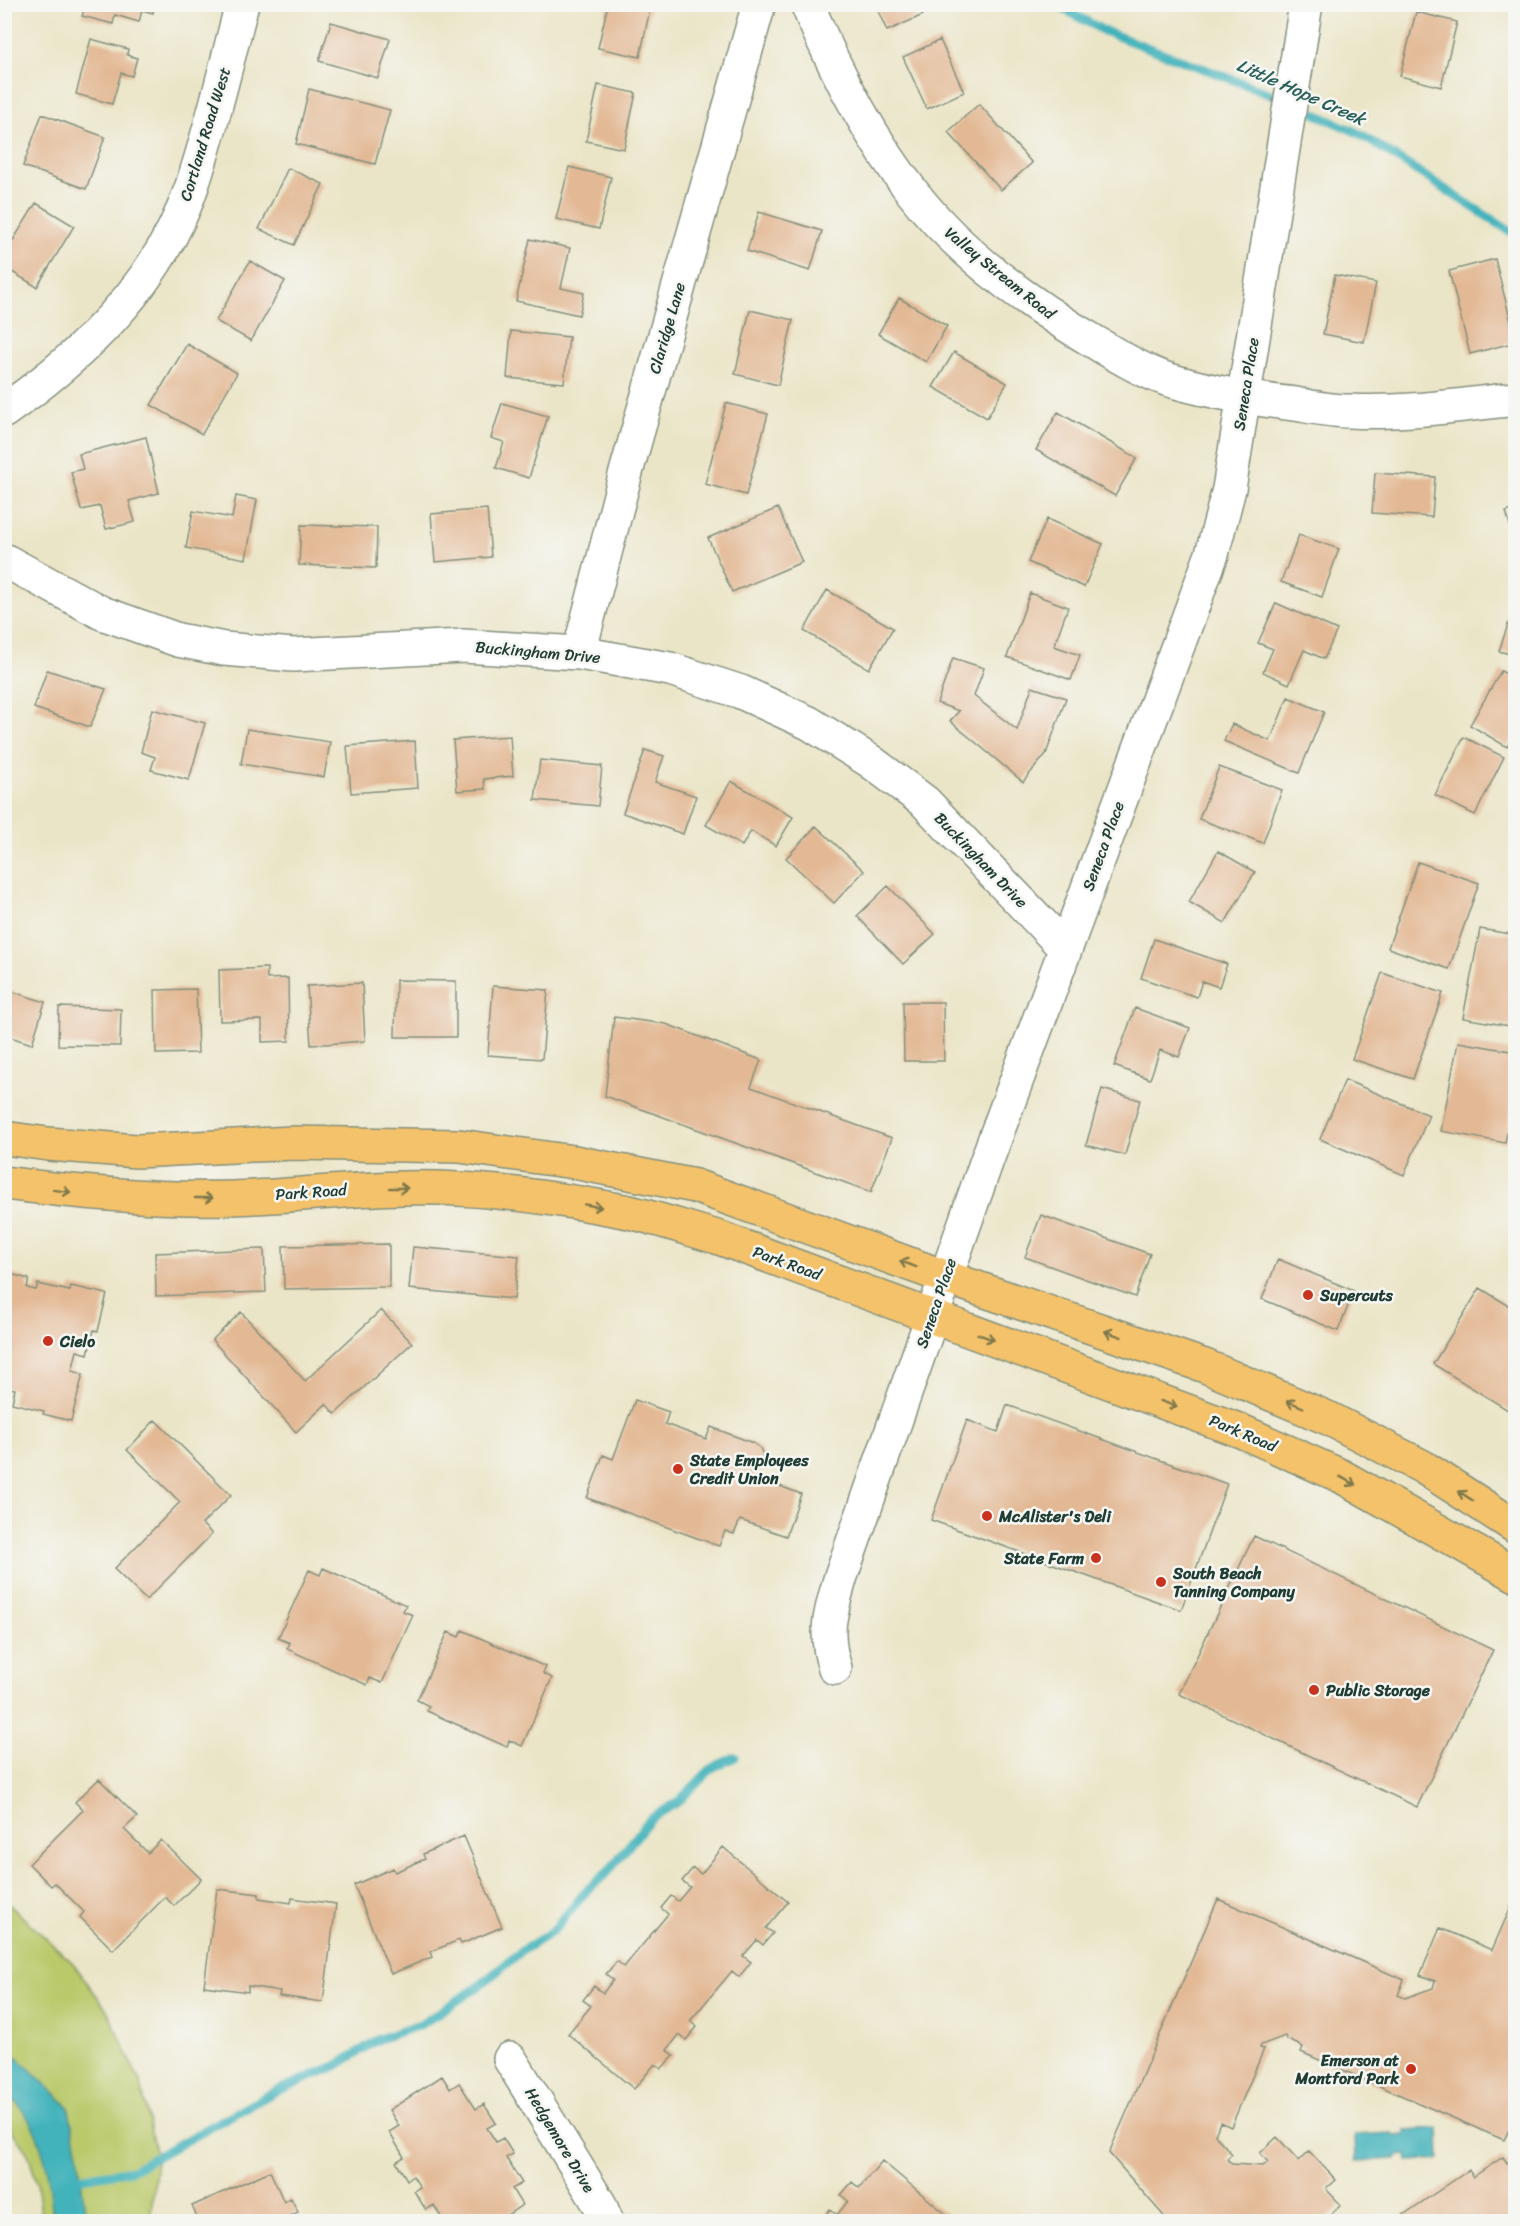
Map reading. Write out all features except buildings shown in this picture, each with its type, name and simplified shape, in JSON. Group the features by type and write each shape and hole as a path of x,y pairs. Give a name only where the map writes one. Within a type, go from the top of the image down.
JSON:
{"main road":[{"path":"4,1138 137,1151 293,1143 459,1146 554,1159 695,1186 945,1277 1204,1366 1330,1419 1423,1467 1515,1527"},
{"name":"Park Road","path":"4,1183 72,1192 152,1198 232,1198 368,1188 457,1188 545,1197 632,1213 717,1237 1241,1431 1341,1476 1515,1575"}],"street":[{"name":"Cortland Road West","path":"4,411 36,387 121,309 161,251 192,187 242,4"},
{"name":"Claridge Lane","path":"579,653 625,476 759,4"},
{"name":"Valley Stream Road","path":"807,4 830,57 877,140 913,193 957,241 1045,313 1121,357 1165,378 1244,398 1347,411 1399,411 1515,399"},
{"name":"Seneca Place","path":"835,1668 829,1651 828,1636 830,1614 841,1576 945,1277 1212,554 1229,489 1306,4"},
{"name":"Buckingham Drive","path":"4,560 102,612 178,640 224,650 293,655 463,646 579,653 670,669 741,692 809,723 870,761 925,802 1065,948"},
{"name":"Hedgemore Drive","path":"510,2059 594,2196 607,2222"}],"green space":[{"path":"4,1900 73,1963 107,2010 141,2084 157,2161 150,2221 42,2221 37,2183 28,2154 5,2121"}],"water":[{"path":"5,2050 18,2058 68,2106 78,2153 86,2221 53,2221 47,2168 36,2134 18,2104 5,2092"},
{"path":"1439,2128 1440,2159 1408,2161 1407,2155 1396,2156 1396,2159 1356,2161 1355,2135 1393,2133 1394,2136 1405,2135 1405,2130"}],"waterway":[{"name":"Little Hope Creek","path":"1061,4 1066,10 1104,31 1276,96 1358,133 1516,235"},
{"path":"69,2180 132,2170 274,2092 336,2066 379,2039 420,2025 478,1987 523,1950 552,1932 588,1889 608,1872 650,1819 678,1802 712,1768 735,1757"}],"place":[{"name":"Supercuts","path":"1308,1295"},
{"name":"Cielo","path":"48,1341"},
{"name":"State Employees Credit Union","path":"678,1469"},
{"name":"McAlister's Deli","path":"987,1516"},
{"name":"State Farm","path":"1096,1558"},
{"name":"South Beach Tanning Company","path":"1161,1582"},
{"name":"Public Storage","path":"1314,1690"},
{"name":"Emerson at Montford Park","path":"1411,2069"}]}
